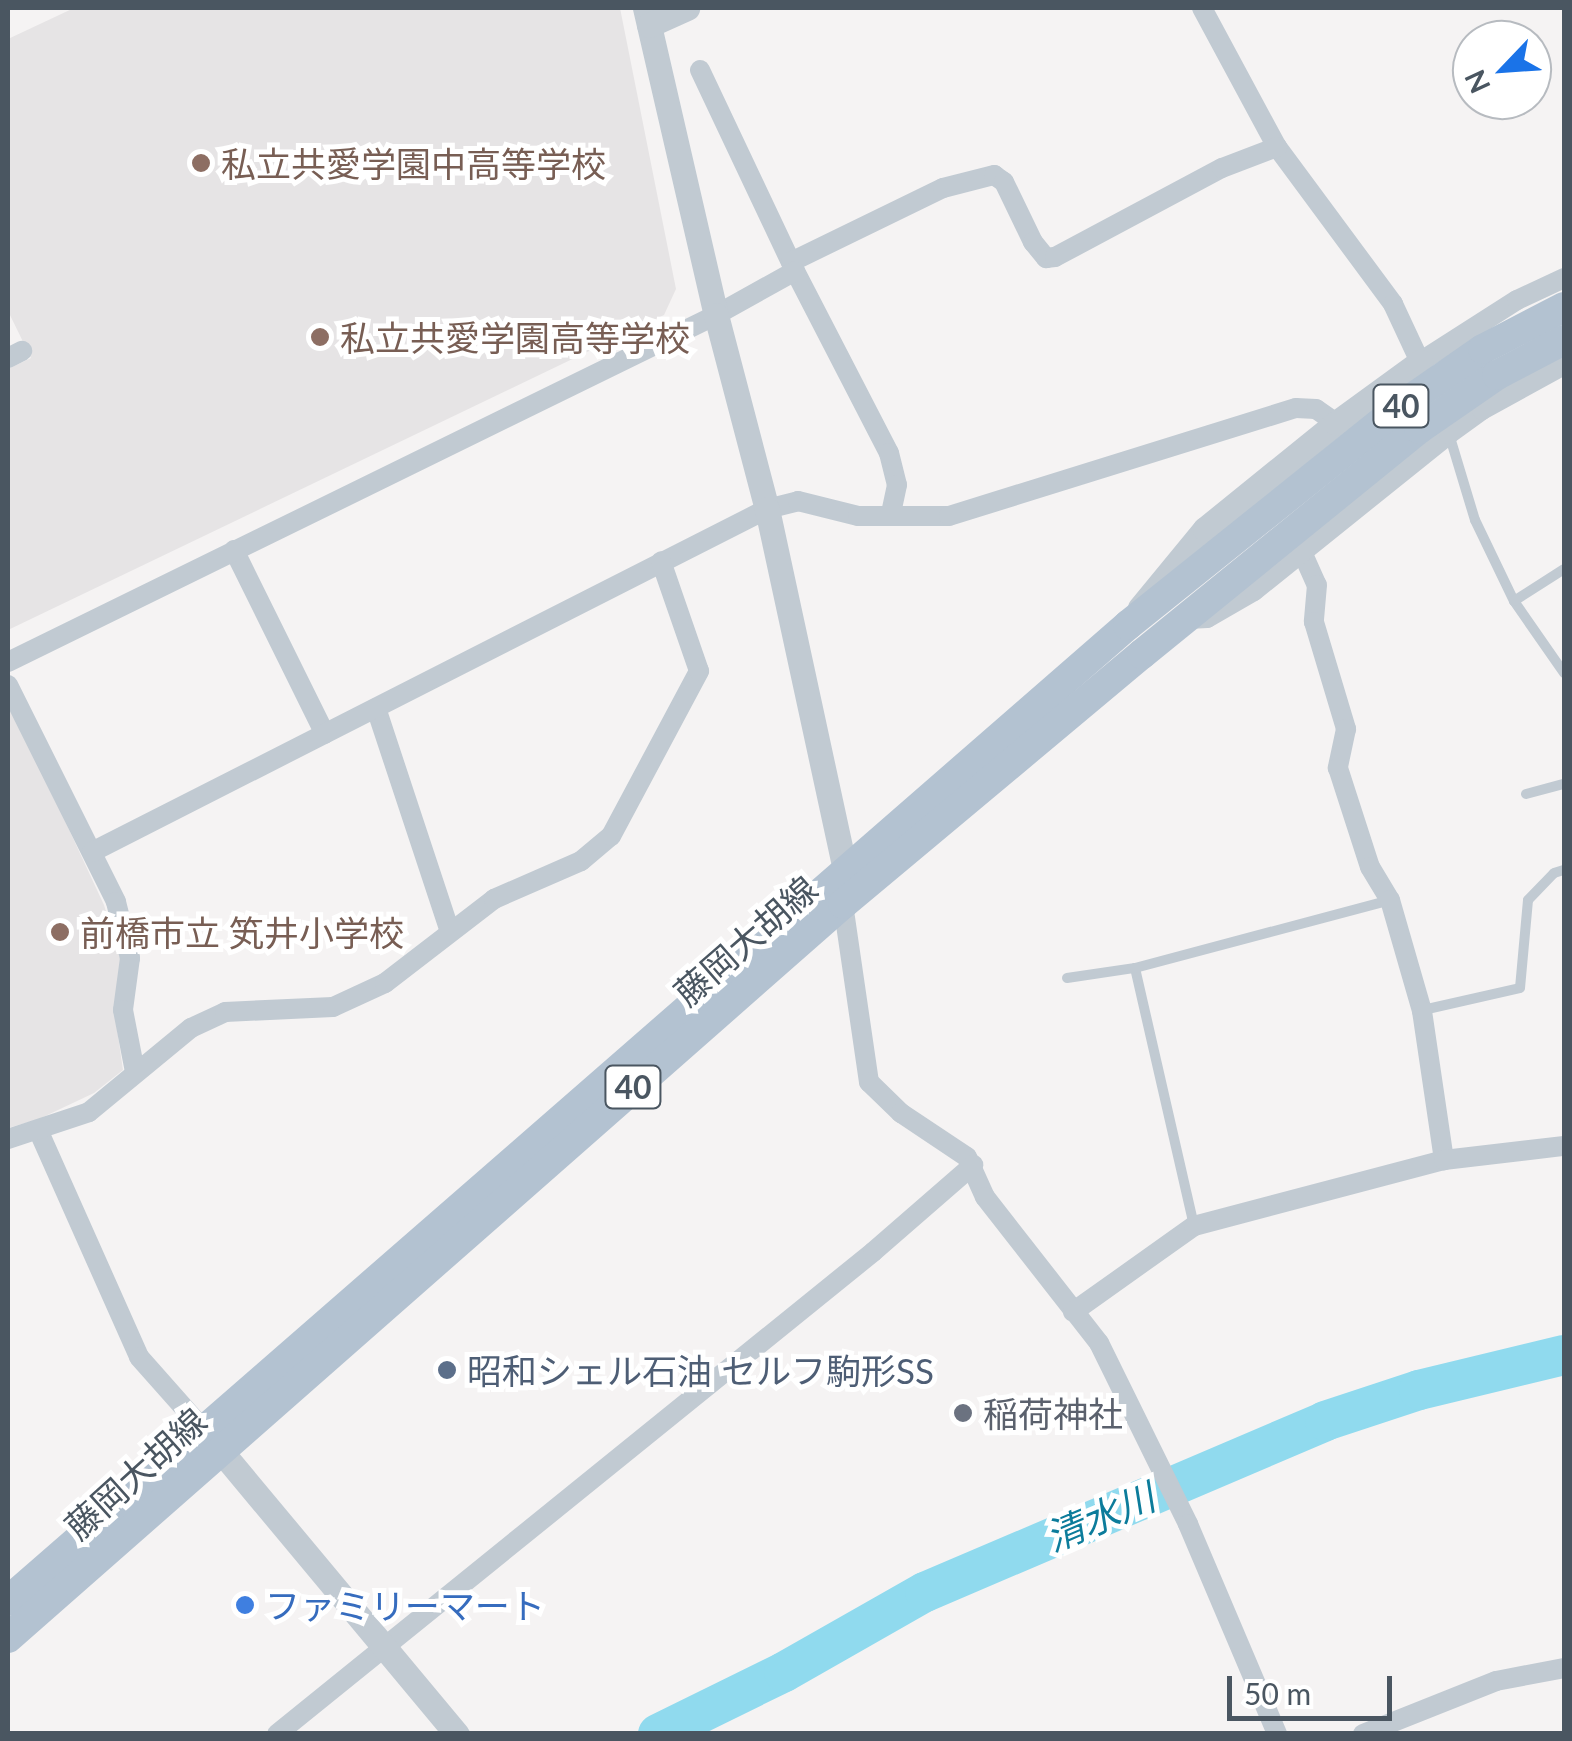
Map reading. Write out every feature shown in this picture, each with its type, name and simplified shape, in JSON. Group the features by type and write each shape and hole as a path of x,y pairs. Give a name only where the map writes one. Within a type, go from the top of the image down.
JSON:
{"main road":[{"name":"藤岡大胡線","path":"8,1638 211,1439 845,870 1128,626 1406,403 1484,349 1564,307"},
{"name":"藤岡大胡線","path":"8,1601 211,1439 843,904 1419,428 1497,375 1564,340"}],"street":[{"path":"687,8 647,16 716,315 766,509 845,870 843,904 870,1082 892,1106 960,1149 973,1165 985,1197 1099,1343 1188,1524 1277,1734"},
{"path":"1202,8 1276,147 1393,304 1420,362"},
{"path":"700,70 793,267 896,468 891,514"},
{"path":"8,662 716,315 793,267 942,188 994,174 1004,182 1033,242 1046,258 1222,168 1276,147"},
{"path":"1128,626 1164,574 1205,530 1336,423 1420,362 1517,300 1564,278"},
{"path":"1184,619 1207,618 1231,607 1448,434 1564,364"},
{"path":"92,852 766,509 798,502 858,516 950,516 1296,408 1316,409 1336,423"},
{"path":"234,550 325,734"},
{"path":"1297,556 1317,585 1314,622 1346,729 1338,768 1370,867 1390,900 1422,1011 1444,1160"},
{"path":"8,1139 39,1132 89,1112 191,1028 225,1012 332,1008 385,983 494,899 582,860 611,836 699,671 660,561"},
{"path":"8,685 116,902 130,958 123,1010 135,1072"},
{"path":"376,708 450,932"},
{"path":"39,1132 139,1357 457,1734"},
{"path":"1073,1312 1194,1226 1444,1160 1564,1146"},
{"path":"277,1734 973,1165"},
{"path":"1363,1734 1496,1682 1564,1668"}],"lane":[{"path":"1448,434 1475,520 1514,601 1564,673"},
{"path":"1514,601 1564,569"},
{"path":"1526,794 1564,784"},
{"path":"1422,1011 1520,988 1528,900 1554,873 1564,870"},
{"path":"1067,978 1135,968 1390,900"},
{"path":"1135,968 1194,1226"}],"shaded area":[{"name":"私立共愛学園高等学校","path":"74,8 620,8 676,289 664,315 8,630 8,369 31,358 8,311 8,39"},
{"name":"前橋市立 笂井小学校","path":"8,698 104,905 121,960 115,1015 123,1070 94,1093 39,1119 8,1128"}],"waterway":[{"name":"清水川","path":"658,1734 784,1672 925,1592 1325,1421 1419,1390 1564,1355"}],"place":[{"name":"私立共愛学園中高等学校","path":"201,163"},
{"name":"私立共愛学園高等学校","path":"320,337"},
{"name":"前橋市立 笂井小学校","path":"60,932"},
{"name":"昭和シェル石油 セルフ駒形SS","path":"447,1370"},
{"name":"稲荷神社","path":"963,1413"},
{"name":"ファミリーマート","path":"245,1605"}]}
